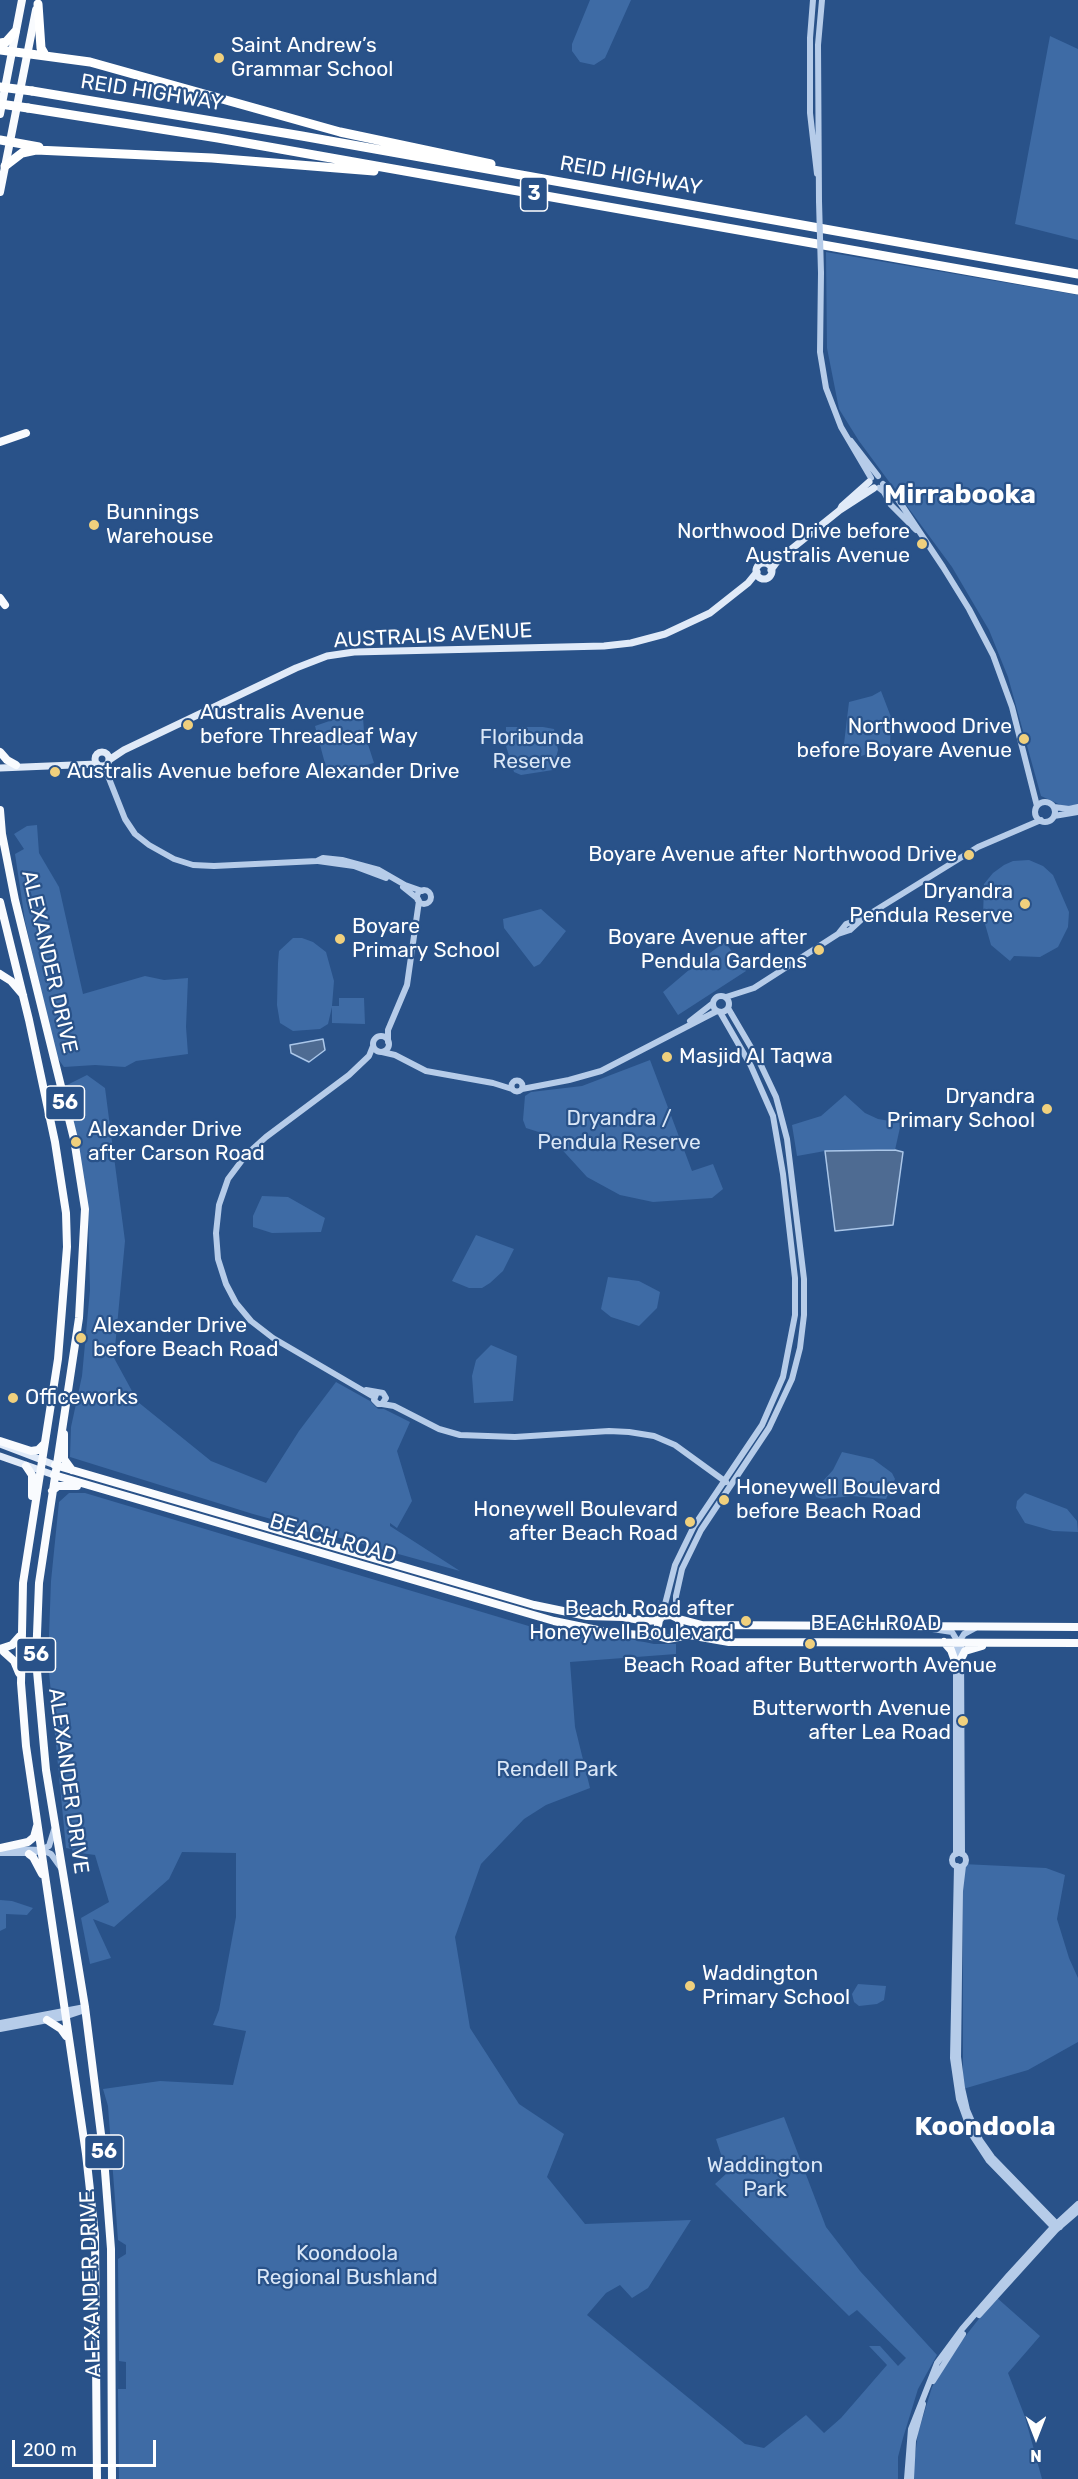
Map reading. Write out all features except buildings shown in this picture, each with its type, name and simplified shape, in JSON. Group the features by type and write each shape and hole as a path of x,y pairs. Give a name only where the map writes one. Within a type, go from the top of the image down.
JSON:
{"highway":[{"path":"38,2 41,48 45,55"},
{"path":"0,43 6,42 15,32"},
{"path":"0,50 90,62 340,132 478,160 543,178"},
{"name":"REID HIGHWAY","path":"0,87 543,178 1078,274"},
{"name":"REID HIGHWAY","path":"0,104 110,120 1078,290"},
{"path":"5,141 66,152"},
{"path":"5,166 15,156 29,151 212,158 436,177"}],"main road":[{"path":"0,114 22,0"},
{"path":"0,192 5,166 5,141 28,53 38,2"},
{"path":"0,442 26,433"},
{"path":"769,567 769,577 759,575 759,565 769,567 875,484"},
{"name":"AUSTRALIS AVENUE","path":"103,761 296,668 327,656 370,651 631,643 665,634 710,613 759,575"},
{"path":"0,752 16,765"},
{"path":"0,767 31,767 103,761"},
{"path":"0,767 16,765 31,767"},
{"name":"ALEXANDER DRIVE","path":"0,810 2,834 15,900 74,1138 85,1209 79,1318 39,1582 36,1660 42,1743 54,1830 85,2008 97,2094 111,2249 112,2479"},
{"name":"ALEXANDER DRIVE","path":"0,902 24,996 61,1173 67,1247 58,1359 23,1583 20,1636 21,1683 26,1746 86,2154 95,2235 97,2479"},
{"path":"0,974 24,996"},
{"path":"66,1399 64,1459 72,1470"},
{"path":"0,1443 31,1451 38,1450 44,1444"},
{"name":"BEACH ROAD","path":"0,1443 41,1461 534,1605 587,1616 623,1617 646,1621 660,1618"},
{"name":"BEACH ROAD","path":"0,1456 113,1494 554,1621 607,1632 661,1637"},
{"path":"26,1466 31,1471 33,1485 30,1530"},
{"path":"52,1491 58,1486 68,1484 113,1494"},
{"path":"671,1615 677,1618 680,1630 675,1637 668,1639 661,1637 657,1631 660,1618 671,1615"},
{"name":"BEACH ROAD","path":"677,1618 702,1625 1078,1627"},
{"name":"BEACH ROAD","path":"675,1637 689,1635 729,1642 1078,1643"},
{"path":"20,1636 12,1645 2,1650 16,1664 21,1683"},
{"path":"944,1642 959,1661 965,1651 995,1642"},
{"path":"0,1850 30,1841 36,1834 38,1822"},
{"path":"29,1854 41,1871 47,1887"},
{"path":"47,2020 61,2029 68,2040"}],"street":[{"path":"813,0 810,38 810,113 819,183"},
{"path":"373,1046 381,1052 395,1055 426,1071 493,1083 542,1084 569,1080 601,1071 719,1011 741,994 754,988 837,934 846,924 863,918 978,847 1024,827 1030,827 1038,818 1035,791 1012,707 993,655 969,609 916,530 891,506 884,492 875,484 834,412 822,364 820,340 818,45 822,0"},
{"path":"850,441 863,453 878,476 875,484"},
{"path":"103,761 125,819 135,834 174,859 193,865 214,866 332,859 369,866 422,891 427,891 431,897 430,901 420,901 384,877 354,866 317,861"},
{"path":"1035,791 1045,802 1054,807 1078,810"},
{"path":"1037,806 1045,802"},
{"path":"1054,807 1054,816"},
{"path":"1038,818 1048,821 1054,816 1078,810"},
{"path":"369,1056 387,1049 388,1030 407,985 414,940 413,931 422,891"},
{"path":"677,1618 675,1609 682,1569 701,1530 769,1428 792,1378 800,1348 804,1315 804,1279 787,1139 776,1096 728,1003 718,996 683,1028"},
{"path":"660,1618 672,1574 694,1526 762,1425 783,1377 795,1315 795,1278 787,1203 773,1116 751,1066 713,1003"},
{"path":"384,1401 383,1392 375,1395 365,1390 273,1338 251,1321 226,1284 218,1259 216,1233 219,1205 228,1179 246,1155 266,1137 349,1075 369,1056 374,1040 388,1030"},
{"path":"379,1037 384,1038 395,1055"},
{"path":"751,1066 759,1061"},
{"path":"777,1140 787,1139"},
{"path":"787,1203 795,1202"},
{"path":"375,1395 376,1403 384,1401 439,1429 460,1435 515,1437 609,1431 654,1436 675,1445 733,1483"},
{"path":"672,1574 676,1573 680,1563 691,1551"},
{"path":"919,1626 952,1632 958,1642 960,1846 959,1854 953,1861 960,1866"},
{"path":"958,1642 964,1634 978,1627"},
{"path":"0,1850 29,1854 42,1850 50,1844 54,1830"},
{"path":"0,1850 42,1850 51,1854 61,1868"},
{"path":"959,1854 966,1861 960,1866 953,2058 959,2099 972,2135 989,2162 1056,2227"},
{"path":"0,2023 85,2008"},
{"path":"0,2029 47,2020 64,2013"},
{"path":"909,2479 918,2420 937,2375 964,2333 1078,2204"},
{"path":"1056,2227 1078,2211"}],"green space":[{"path":"590,0 631,0 605,58 594,65 580,62 572,51 572,44"},
{"path":"1050,36 1078,49 1078,240 1015,224"},
{"path":"826,252 1078,295 1078,804 1065,807 1041,796 1008,677 989,630 952,567 859,441 839,409 827,348"},
{"path":"881,691 891,717 890,747 858,757 843,752 849,702 872,696"},
{"path":"341,717 363,717 364,732 374,763 328,775 315,726"},
{"name":"Floribunda Reserve","path":"506,727 554,729 558,750 553,770 521,775 514,772 506,746"},
{"path":"37,825 39,853 59,887 83,994 145,976 164,980 188,978 186,1027 188,1054 136,1061 125,1067 95,1065 64,1067 56,1056 25,921 15,854 24,849 14,834 27,826"},
{"name":"Dryandra Pendula Reserve","path":"1029,860 1043,866 1053,875 1069,912 1068,927 1058,947 1040,957 1014,956 1010,961 991,945 983,917 984,884 1004,865 1013,861"},
{"path":"541,909 566,931 540,964 534,967 504,928 503,919"},
{"path":"293,938 313,942 326,952 334,981 332,1006 339,1006 339,998 364,998 365,1024 332,1023 332,1007 328,1024 320,1029 293,1031 280,1023 277,1005 279,951"},
{"path":"725,942 746,971 678,1015 663,992"},
{"name":"Dryandra / Pendula Reserve","path":"650,1060 692,1171 713,1164 723,1189 712,1198 653,1202 620,1195 587,1177 545,1134 526,1128 523,1120 525,1096 531,1092 582,1086"},
{"path":"87,1075 105,1088 125,1241 114,1358 138,1402 211,1461 266,1483 299,1431 336,1382 370,1401 378,1409 384,1409 410,1422 397,1451 412,1501 397,1528 390,1523 390,1526 460,1571 253,1514 70,1457 71,1427 82,1376 90,1290 88,1213 65,1086"},
{"path":"845,1095 865,1113 878,1119 901,1123 895,1150 825,1151 797,1156 792,1125 821,1116"},
{"path":"262,1196 288,1197 325,1218 321,1232 272,1233 253,1227 253,1216"},
{"path":"476,1235 514,1249 503,1271 490,1283 482,1288 469,1288 452,1281"},
{"path":"608,1277 639,1281 660,1292 657,1308 639,1326 611,1317 601,1309"},
{"path":"491,1345 517,1356 513,1401 474,1403 472,1376 476,1360"},
{"path":"842,1452 873,1459 892,1473 895,1479 886,1499 852,1496 823,1499 816,1497 814,1491 833,1470"},
{"name":"Koondoola Regional Bushland","path":"69,1493 85,1493 562,1636 572,1627 654,1644 676,1644 676,1654 570,1662 575,1727 590,1788 546,1805 524,1819 481,1864 455,1937 470,2028 519,2104 564,2134 547,2177 585,2224 691,2220 648,2288 632,2298 620,2285 606,2293 587,2315 745,2444 764,2448 806,2415 824,2433 841,2418 887,2365 869,2346 880,2346 898,2366 906,2358 857,2310 849,2316 715,2184 727,2173 716,2139 784,2117 826,2227 860,2271 937,2355 918,2389 898,2457 898,2479 119,2479 118,2389 126,2389 126,2362 119,2361 118,2259 126,2254 126,2245 118,2240 108,2106 103,2089 160,2081 233,2085 246,2031 213,2025 219,2010 236,1917 236,1853 182,1852 169,1879 114,1927 93,1919 111,1958 90,1964 81,1918 109,1902 95,1855 73,1852 72,1849 66,1848 48,1662 51,1581 59,1502"},
{"path":"1025,1493 1067,1509 1077,1521 1078,1532 1053,1531 1025,1523 1016,1508 1017,1501"},
{"path":"963,1864 1046,1868 1065,1875 1057,1919 1078,1978 1078,2042 1028,2070 963,2089"},
{"path":"0,1900 12,1901 33,1908 27,1915 6,1914 6,1928 0,1931"},
{"path":"858,1984 886,1986 884,2000 877,2004 859,2006 854,2002 852,1994"},
{"path":"996,2297 1040,2336 1008,2373 1025,2417 1042,2479 912,2479 918,2433 932,2387 960,2343"}],"shaded area":[{"path":"323,1039 325,1050 309,1062 291,1053 290,1045"},
{"path":"895,1150 903,1152 893,1225 835,1231 825,1151"}],"place":[{"name":"Saint Andrew’s Grammar School","path":"219,58"},
{"name":"Bunnings Warehouse","path":"94,525"},
{"name":"Northwood Drive before Australis Avenue","path":"922,544"},
{"name":"Australis Avenue before Threadleaf Way","path":"188,725"},
{"name":"Northwood Drive before Boyare Avenue","path":"1024,739"},
{"name":"Australis Avenue before Alexander Drive","path":"55,772"},
{"name":"Boyare Avenue after Northwood Drive","path":"969,855"},
{"name":"Dryandra Pendula Reserve","path":"1025,904"},
{"name":"Boyare Primary School","path":"340,939"},
{"name":"Boyare Avenue after Pendula Gardens","path":"819,950"},
{"name":"Masjid Al Taqwa","path":"667,1057"},
{"name":"Dryandra Primary School","path":"1047,1109"},
{"name":"Alexander Drive after Carson Road","path":"76,1142"},
{"name":"Alexander Drive before Beach Road","path":"81,1338"},
{"name":"Officeworks","path":"13,1398"},
{"name":"Honeywell Boulevard before Beach Road","path":"724,1500"},
{"name":"Honeywell Boulevard after Beach Road","path":"690,1522"},
{"name":"Beach Road after Honeywell Boulevard","path":"746,1621"},
{"name":"Beach Road after Butterworth Avenue","path":"810,1644"},
{"name":"Butterworth Avenue after Lea Road","path":"963,1721"},
{"name":"Waddington Primary School","path":"690,1986"}],"district":[{"name":"Mirrabooka","path":"960,495"},
{"name":"Koondoola","path":"985,2127"}],"park label":[{"name":"Rendell Park","path":"557,1770"},
{"name":"Waddington Park","path":"765,2178"}]}
